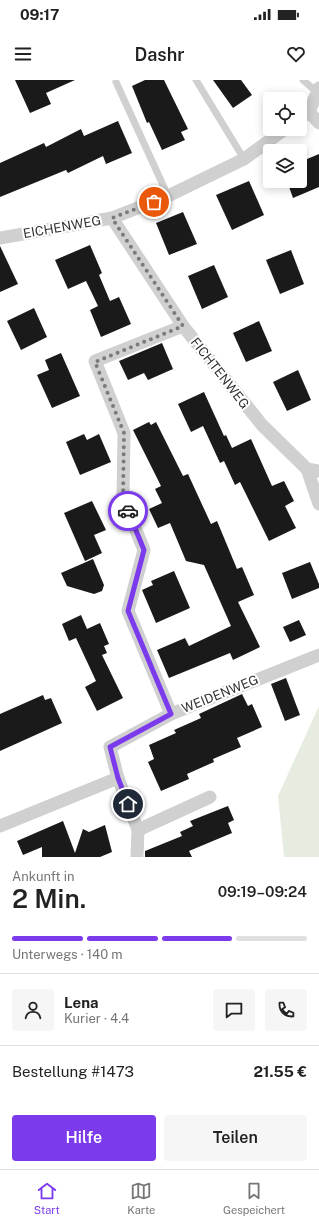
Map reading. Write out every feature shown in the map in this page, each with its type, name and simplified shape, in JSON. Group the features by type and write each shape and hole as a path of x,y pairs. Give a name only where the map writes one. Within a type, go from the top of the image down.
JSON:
{"street":[{"path":"307,110 318,90"},
{"path":"307,116 319,122"},
{"name":"EICHENWEG","path":"0,238 112,218 168,196 244,158 275,136"},
{"name":"FICHTENWEG","path":"112,218 183,326 262,425 313,470"},
{"path":"171,714 128,611 144,550 123,498 124,433 95,362 183,326"},
{"path":"313,470 319,504"},
{"name":"WEIDENWEG","path":"136,857 138,830 118,778 110,747 171,714 319,655"},
{"path":"0,826 118,778"},
{"path":"138,830 210,797"}],"lane":[{"path":"196,80 244,158"},
{"path":"303,80 318,90"},
{"path":"116,82 168,196"}],"shaded area":[{"path":"319,706 319,857 284,857 278,796"}],"building":[{"path":"15,80 75,80 46,93 51,104 30,113"},
{"path":"145,80 164,80 188,129 181,132 185,140 162,150 149,122 147,123 132,86"},
{"path":"213,80 241,80 252,95 233,108"},
{"path":"118,121 132,153 106,164 103,156 68,173 66,170 0,197 0,163 44,143 46,147 81,129 84,136"},
{"path":"319,154 319,187 293,198 289,188 307,188 307,159"},
{"path":"249,181 264,215 232,230 216,195"},
{"path":"183,212 197,244 169,255 156,223"},
{"path":"90,245 102,273 99,275 110,301 119,297 131,324 101,337 90,310 98,306 86,281 68,289 55,260"},
{"path":"0,246 18,284 0,292"},
{"path":"291,250 304,284 280,294 266,260"},
{"path":"214,265 228,297 202,309 188,276"},
{"path":"34,308 47,337 21,350 7,321"},
{"path":"259,321 272,351 246,362 233,333"},
{"path":"162,343 173,369 148,380 144,373 128,380 119,361"},
{"path":"61,353 80,396 52,408 37,375 49,370 45,360"},
{"path":"298,370 311,400 287,411 273,382"},
{"path":"204,392 224,436 226,435 232,448 251,439 272,486 284,481 294,501 285,506 296,528 269,541 240,482 235,485 224,461 220,463 203,426 191,432 178,404"},
{"path":"149,422 151,425 156,422 183,476 188,474 211,524 217,521 237,569 242,567 254,595 238,602 260,647 233,660 230,653 169,678 157,650 185,638 189,646 231,626 204,565 186,561 170,523 158,528 149,509 162,503 155,489 161,486 133,430"},
{"path":"84,434 87,440 99,434 111,462 80,475 66,442"},
{"path":"92,501 106,530 94,535 102,553 85,561 64,513"},
{"path":"93,559 104,585 102,591 94,594 67,586 61,573"},
{"path":"310,562 319,584 319,588 292,599 282,573"},
{"path":"174,571 190,608 156,623 142,590 153,585 151,581"},
{"path":"81,615 87,629 100,623 109,644 104,646 107,653 102,655 123,698 97,711 85,687 96,681 76,638 69,641 62,624"},
{"path":"299,620 306,635 290,642 283,627"},
{"path":"286,678 300,715 285,721 271,684"},
{"path":"242,694 248,706 252,704 262,727 237,738 241,747 213,759 214,762 187,774 189,779 161,791 148,762 154,759 149,745 176,733 174,730 201,718 199,714"},
{"path":"43,695 45,700 51,698 62,723 0,751 0,714"},
{"path":"228,806 234,820 228,823 232,833 189,851 192,857 145,857 145,851 182,836 180,832 193,826 190,821"},
{"path":"63,821 75,853 83,829 89,832 105,825 112,852 100,857 42,857 42,847 23,855 17,841"}],"way so far":[{"path":"128,511 123,498 124,433 95,362 183,326 112,218 154,202"}],"route":[{"path":"128,511 144,550 128,611 171,714 110,747 118,778 128,804"}]}
